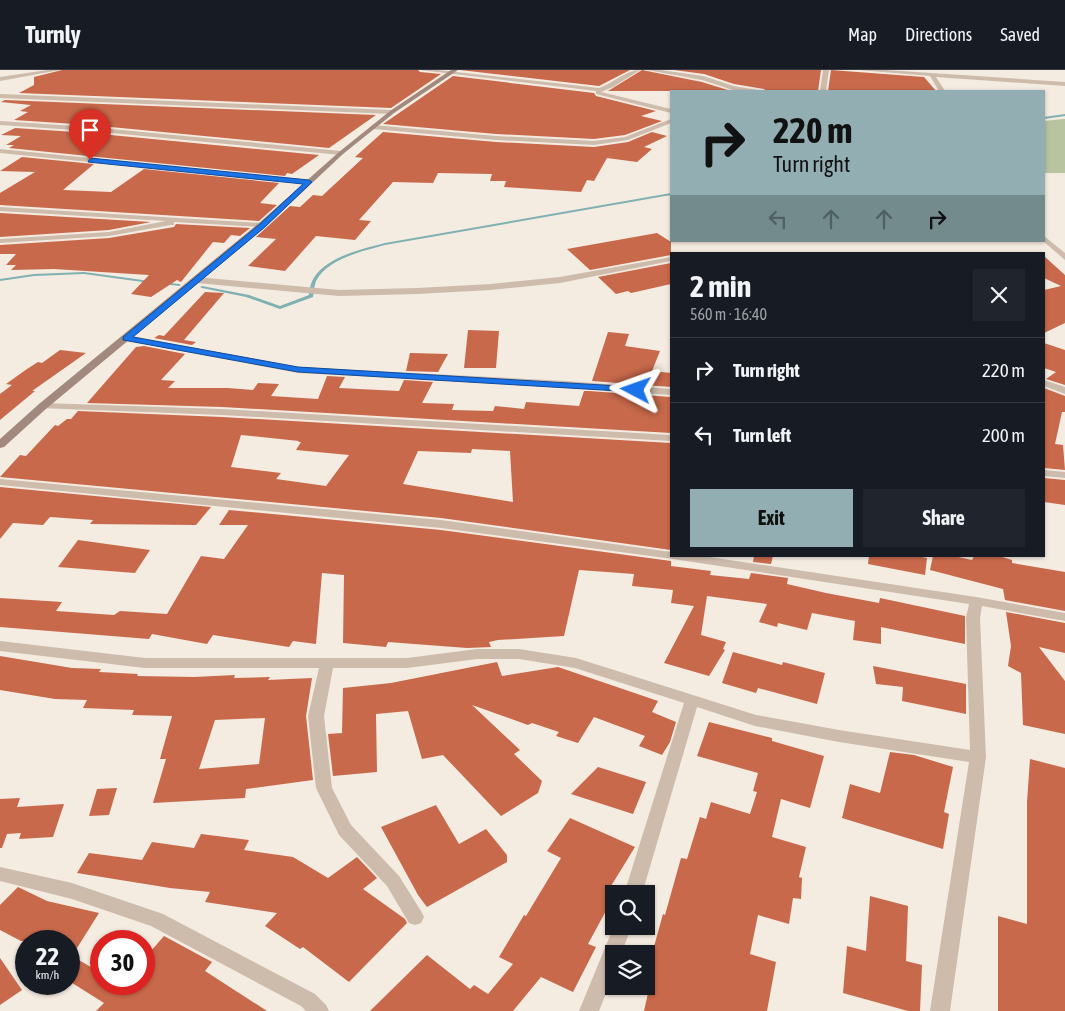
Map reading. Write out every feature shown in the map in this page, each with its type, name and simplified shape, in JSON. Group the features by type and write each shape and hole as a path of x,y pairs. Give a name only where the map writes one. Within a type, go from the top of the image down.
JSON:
{"main road":[{"path":"0,445 43,406 262,225 341,152 392,112 452,72"}],"street":[{"path":"0,79 57,70"},
{"path":"423,70 599,90 611,86 637,70"},
{"path":"650,70 695,76 733,88 752,90"},
{"path":"823,90 826,70"},
{"path":"862,70 1065,84"},
{"path":"971,70 978,77"},
{"path":"0,79 41,74"},
{"path":"932,74 941,90"},
{"path":"599,90 598,93 670,111"},
{"path":"0,96 392,112"},
{"path":"373,127 532,141 594,143 626,140 670,121"},
{"path":"0,123 90,129 341,152"},
{"path":"0,151 309,182"},
{"path":"0,209 262,225"},
{"path":"0,241 109,234 163,226 182,220"},
{"path":"1045,239 1065,258"},
{"path":"197,280 297,290 339,292 491,287 560,280 670,259"},
{"path":"126,338 298,370 566,384 670,392"},
{"path":"1045,383 1065,391"},
{"path":"43,406 222,412 670,438"},
{"path":"1045,473 1065,475"},
{"path":"0,482 441,524 670,556"},
{"path":"680,557 976,601 1065,617"},
{"path":"940,1011 978,758 973,618 976,601"},
{"path":"0,646 146,663 407,663 477,654 519,654 576,663 755,720 839,736 978,758"},
{"path":"327,664 316,716 324,788 345,830 380,864 415,917"},
{"path":"636,885 692,700"},
{"path":"0,874 72,891 157,920 300,996 320,1011"},
{"path":"589,1011 619,935"}],"green space":[{"path":"1065,119 1065,173 1045,173 1045,121"}],"building":[{"path":"62,70 418,70 420,72 441,74 391,108 19,93 34,85 34,77"},
{"path":"460,70 630,70 599,86"},
{"path":"642,70 702,82 728,90 670,91 608,91"},
{"path":"674,70 821,70 818,90 765,90 734,84 704,74"},
{"path":"831,70 924,77 935,90 828,90"},
{"path":"453,76 594,93 596,96 656,111 641,116 662,121 625,135 594,139 496,134 383,124"},
{"path":"5,100 376,115 329,148 90,125 14,120 28,112 20,111 31,105 1,102"},
{"path":"15,128 90,133 319,155 292,174 287,173 285,176 9,148 14,145 6,145 21,136 1,135"},
{"path":"383,132 496,142 594,147 628,142 652,132 667,136 644,147 652,149 637,162 607,158 594,181 587,180 581,192 504,187 506,181 490,181 492,174 438,173 433,183 393,182 359,220 371,221 355,240 316,236 285,271 248,266 276,239 256,237 290,206 300,207 313,195 322,196 363,158 355,157"},
{"path":"22,157 94,164 63,190 111,192 144,169 279,183 260,203 277,205 259,221 0,205 0,193 35,172 0,171"},
{"path":"0,213 151,222 109,230 0,237"},
{"path":"176,224 250,228 240,236 231,235 224,243 213,242 181,282 177,280 151,297 131,294 149,275 54,269 11,270 16,265 6,265 16,254 0,254 0,245 109,238 174,227"},
{"path":"657,233 671,242 670,255 590,270 567,249"},
{"path":"1045,257 1065,275 1065,323 1045,333 1045,290 1061,286 1045,278"},
{"path":"670,263 670,284 631,293 628,291 616,294 598,277"},
{"path":"205,292 224,293 184,340 196,342 192,345 154,338 159,335 164,336"},
{"path":"468,330 499,331 496,368 464,368"},
{"path":"608,332 629,334 625,346 660,351 652,371 670,373 670,387 592,381"},
{"path":"1045,343 1065,350 1065,385 1046,379 1056,372 1045,368"},
{"path":"144,346 185,354 161,380 175,381 168,388 253,390 258,383 279,384 271,396 318,399 327,376 345,377 339,388 399,391 404,380 433,382 422,403 454,404 452,410 493,411 495,406 524,409 526,402 579,406 584,391 670,397 670,433 222,407 87,403 136,347"},
{"path":"60,350 86,353 32,391 35,391 0,420 0,394 12,385 6,384 38,362 42,363"},
{"path":"410,353 448,354 438,372 406,371"},
{"path":"1045,388 1065,396 1065,412 1062,412 1055,444 1063,445 1065,470 1045,468"},
{"path":"78,411 222,417 670,443 670,550 441,518 0,477 20,455 26,456 55,425 58,426 67,419 71,419","holes":["241,435 301,442 296,450 349,455 326,486 276,479 281,473 231,467","472,449 510,451 513,502 403,484 418,451 471,453"]},
{"path":"1045,478 1065,480 1065,505 1045,502"},
{"path":"0,487 211,507 196,525 90,524 93,520 50,517 43,525 13,523 0,539"},
{"path":"229,510 441,530 671,561 671,566 711,571 710,575 749,579 751,573 788,578 787,584 826,593 879,603 880,598 965,616 965,644 881,627 881,644 853,640 855,621 812,613 807,630 778,623 777,627 759,622 767,604 707,596 701,635 726,642 723,649 725,650 709,676 664,663 694,606 671,603 673,590 632,586 634,574 579,570 564,636 498,640 489,642 491,647 467,648 388,642 386,647 343,643 344,575 322,573 316,644 293,641 289,647 213,635 207,644 152,634 149,639 0,627 0,598 62,602 56,611 114,615 120,611 167,614 201,556 224,559 248,525 219,525"},
{"path":"78,540 150,550 135,573 58,567"},
{"path":"754,557 773,557 771,564 753,562"},
{"path":"869,557 927,558 925,575 868,564"},
{"path":"933,557 958,557 972,560 974,557 1002,557 1012,560 1012,563 1065,572 1065,611 1005,600 1003,589 930,570"},
{"path":"1006,612 1065,623 1065,653 1039,647 1065,681 1065,734 1023,725 1021,673 1008,666 1011,646"},
{"path":"733,652 782,665 783,662 825,673 817,704 758,688 756,693 722,683"},
{"path":"0,656 72,668 101,669 99,672 138,674 137,676 194,677 235,675 234,678 270,677 268,680 312,678 306,716 313,780 246,789 245,798 153,803 166,759 160,759 172,716 132,715 134,710 83,708 87,700 55,699 0,690","holes":["265,718 259,764 199,769 215,720"]},
{"path":"497,662 502,676 558,667 658,701 652,712 676,722 670,742 662,755 639,746 645,736 594,717 578,743 556,736 559,732 532,723 528,725 472,705 520,750 514,754 542,781 538,793 501,816 443,755 422,759 408,711 376,714 377,772 333,776 328,734 342,733 343,688 391,683"},
{"path":"873,666 966,684 966,714 902,701 903,687 876,684"},
{"path":"709,722 772,738 772,741 824,756 810,808 781,799 772,837 806,847 799,877 802,878 801,899 793,898 789,924 758,915 750,954 776,962 767,1011 644,1011 648,995 655,995 654,945 663,914 665,915 681,858 687,859 700,817 706,819 711,802 750,814 757,792 753,791 758,773 697,756"},
{"path":"890,752 914,755 953,767 944,812 949,814 943,849 842,818 850,784 880,793"},
{"path":"1030,759 1065,768 1065,1011 998,1011 998,916 1027,924 1027,802"},
{"path":"598,767 646,782 633,814 571,794"},
{"path":"117,788 109,815 89,816 97,789"},
{"path":"20,798 17,807 64,804 53,837 19,839 21,833 7,834 2,848 0,848 0,799"},
{"path":"436,805 459,844 486,829 507,855 507,862 427,907 418,895 381,827"},
{"path":"570,818 635,847 612,885 605,885 605,913 588,944 596,947 573,992 541,977 513,1011 370,1011 427,955 470,989 474,985 488,994 513,964 499,957 561,858 547,851"},
{"path":"201,834 249,840 244,850 293,857 328,878 357,857 377,878 363,889 405,919 407,923 349,982 303,947 300,949 265,926 277,913 205,902 210,892 170,888 77,873 89,853 142,860 152,842 194,848"},
{"path":"18,887 47,901 99,913 80,943 80,930 15,930 15,938 0,930 0,905"},
{"path":"870,896 908,906 906,961 922,965 920,1011 908,1011 843,993 847,946 866,951"},
{"path":"164,936 212,962 205,971 267,1011 96,1011 104,1003 91,995 155,995 155,946"},
{"path":"0,958 15,980 15,995 0,1005"},
{"path":"80,961 90,967 90,994 80,988"}],"waterway":[{"path":"1045,118 1065,115"},
{"path":"202,287 247,296 280,308 311,296 314,282 327,266 346,256 367,249 385,244 670,194"},
{"path":"0,280 34,275 84,273 150,282"},
{"path":"163,283 179,285"}],"route":[{"path":"90,160 309,182 262,225 126,338 298,370 566,384 636,390"}]}
